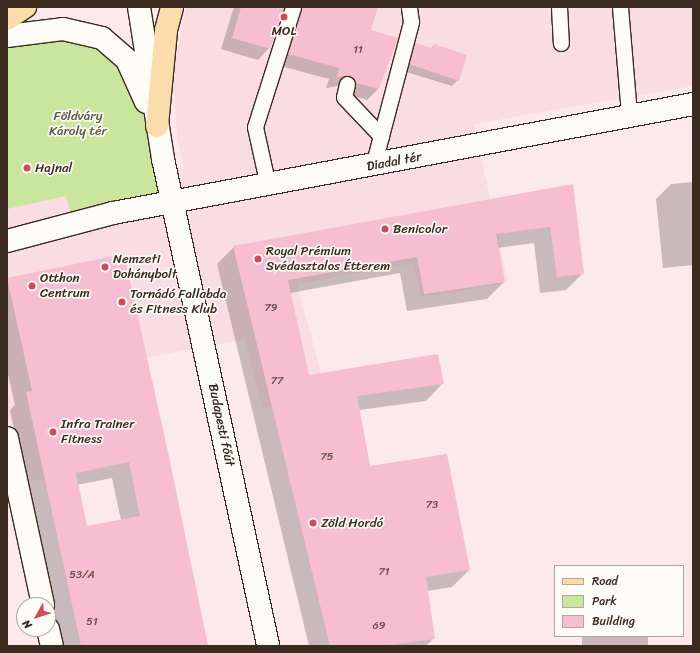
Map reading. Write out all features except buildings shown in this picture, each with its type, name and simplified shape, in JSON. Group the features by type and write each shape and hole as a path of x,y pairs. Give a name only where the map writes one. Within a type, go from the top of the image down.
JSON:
{"main road":[{"path":"7,19 25,7"},
{"path":"157,126 166,30 172,7"}],"street":[{"path":"7,241 114,213 173,204 157,126 139,7"},
{"path":"7,36 63,29 102,38 127,60 157,126"},
{"name":"Diadal tér","path":"173,204 629,115 693,104"},
{"name":"Budapesti főút","path":"173,204 268,646"},
{"path":"7,438 11,486 41,597"}],"lane":[{"path":"268,186 256,127 293,7"},
{"path":"373,166 411,22 409,7"},
{"path":"559,7 561,42"},
{"path":"620,7 629,115"},
{"path":"347,84 344,97 381,136"}],"shaded area":[{"path":"186,7 693,7 693,86 474,124 508,283 421,297 413,263 297,284 328,399 262,408 245,339 81,370 103,467 28,482 7,412 7,204 184,167 177,138 173,73"}],"green space":[{"name":"Földváry Károly tér","path":"7,36 102,38 157,126 173,204 73,223 66,196 7,209"}],"place":[{"name":"MOL","path":"284,17"},
{"name":"Hajnal","path":"27,168"},
{"name":"Benicolor","path":"385,229"},
{"name":"Royal Prémium Svédasztalos Étterem","path":"258,259"},
{"name":"Nemzeti Dohánybolt","path":"105,267"},
{"name":"Otthon Centrum","path":"32,286"},
{"name":"Tornádó Fallabda és Fitness Klub","path":"122,302"},
{"name":"Infra Trainer Fitness","path":"53,432"},
{"name":"Zöld Hordó","path":"313,523"}]}
